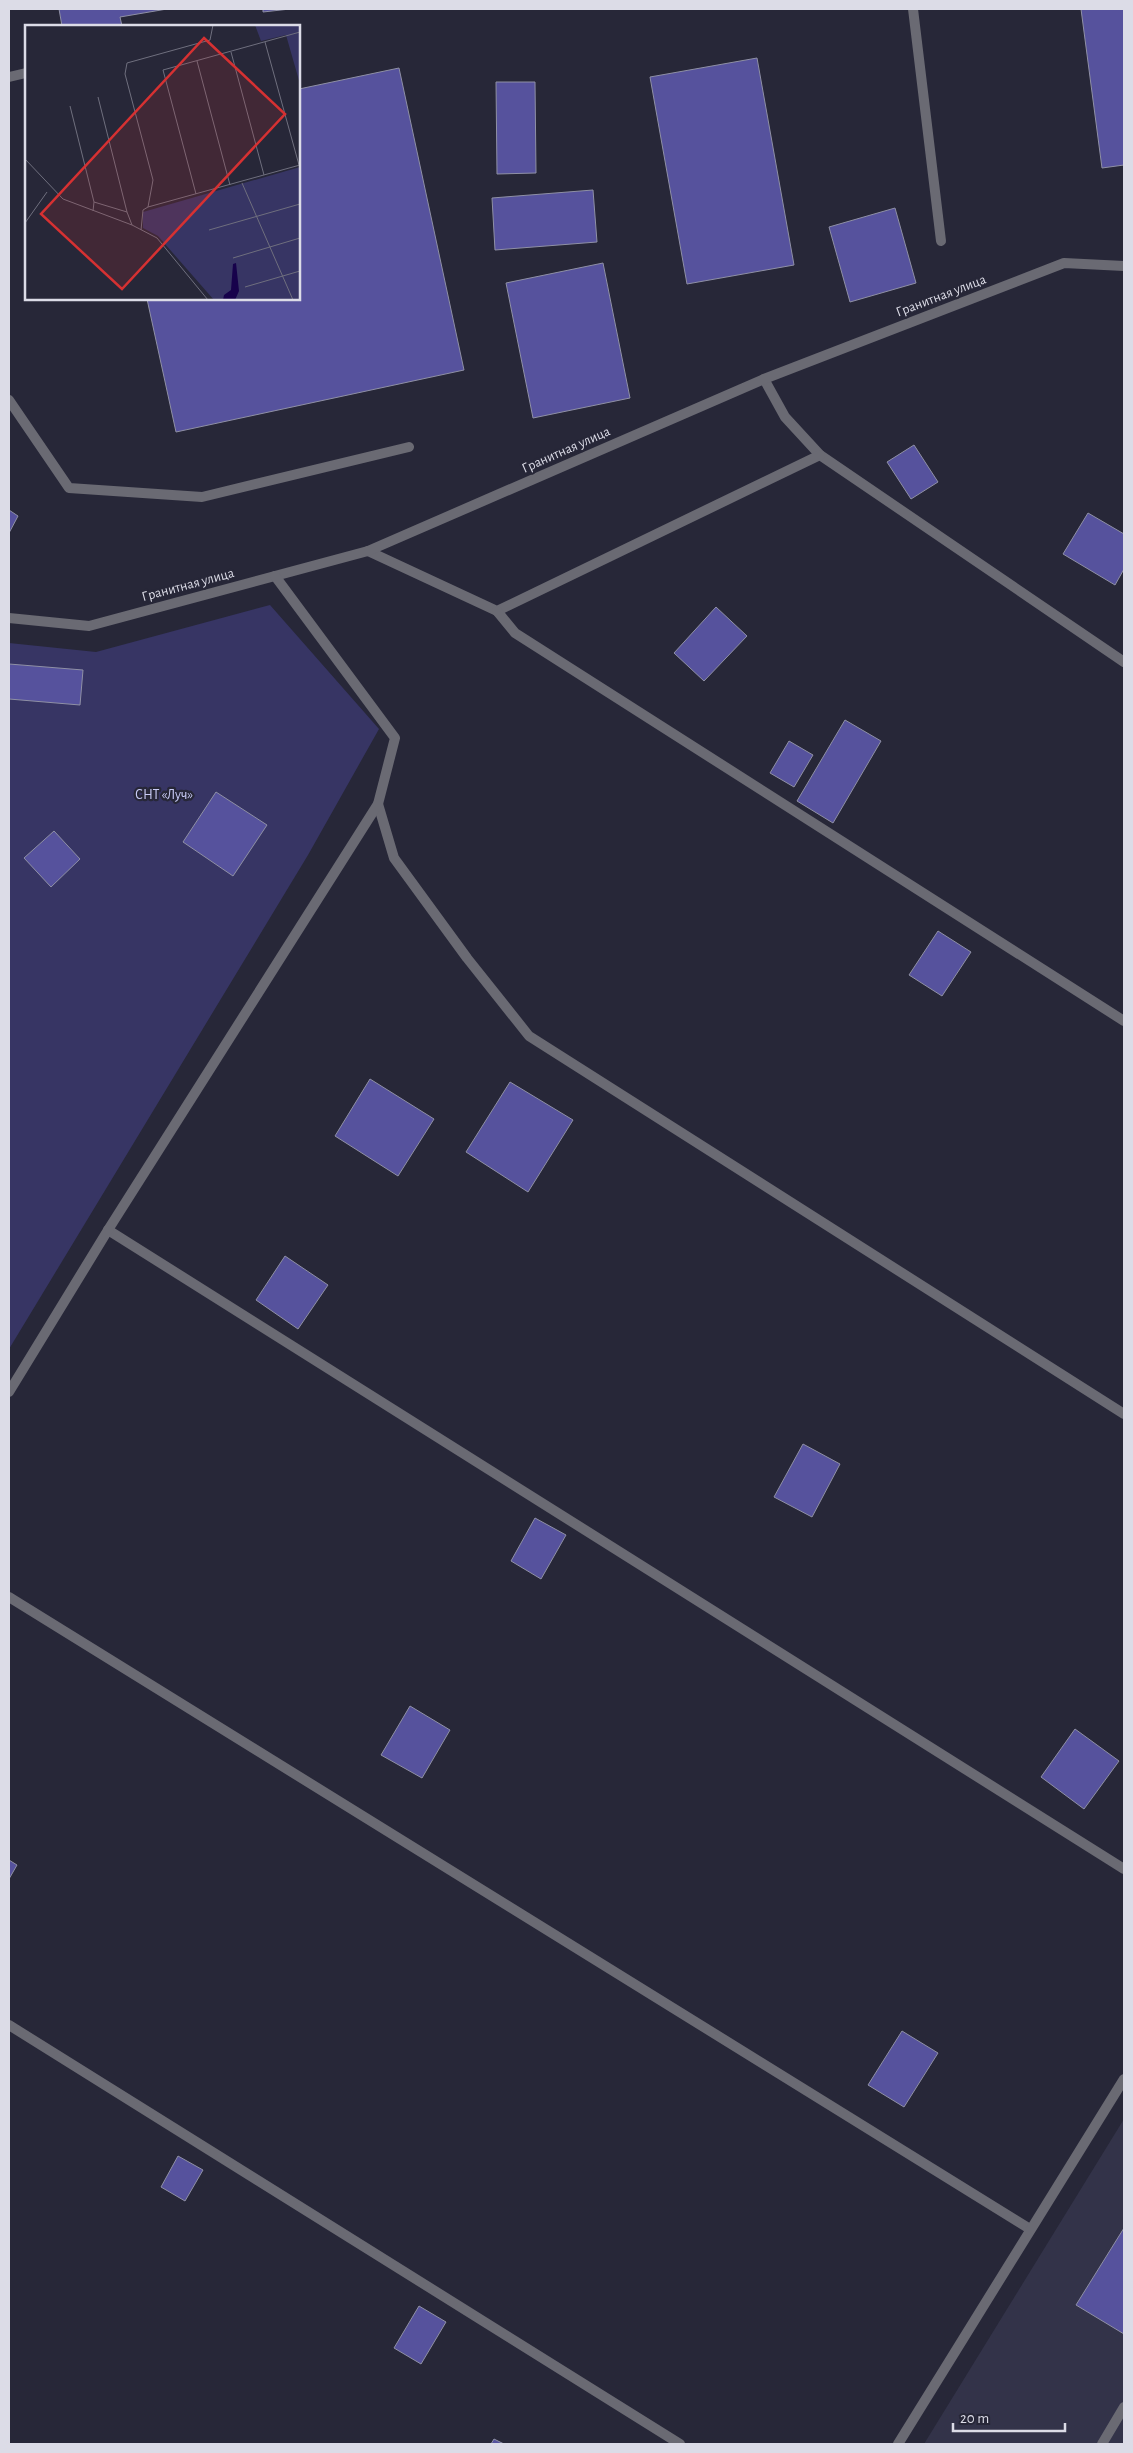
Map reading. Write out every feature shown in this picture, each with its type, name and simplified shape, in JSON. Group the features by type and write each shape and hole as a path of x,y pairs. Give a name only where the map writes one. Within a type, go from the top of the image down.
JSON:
{"street":[{"path":"913,9 941,241"},
{"path":"9,77 25,73"},
{"name":"Гранитная улица","path":"9,618 89,626 368,551 764,379 1064,263 1124,266"},
{"path":"764,379 785,417 820,455 1124,662"},
{"path":"9,400 69,488 202,497 410,447"},
{"path":"497,611 820,455"},
{"path":"368,551 497,611 515,633 1124,1021"},
{"path":"9,1392 108,1230 378,804 396,738 275,576"},
{"path":"378,804 394,858 467,958 529,1036 1124,1414"},
{"path":"108,1230 1124,1869"},
{"path":"9,1597 1030,2229"},
{"path":"9,2025 680,2444"},
{"path":"898,2444 1124,2079"},
{"path":"1102,2444 1124,2407"}],"shaded area":[{"path":"1124,2119 1124,2444 924,2444"}],"green space":[{"name":"СНТ «Луч»","path":"270,605 379,729 308,855 9,1349 9,643 96,652"}],"building":[{"path":"59,9 167,9 120,17 122,25 62,25"},
{"path":"263,9 290,9 263,12"},
{"path":"1081,9 1124,9 1124,165 1102,168"},
{"path":"757,58 794,265 687,284 650,77"},
{"path":"399,68 464,370 176,432 147,300 300,300 300,89"},
{"path":"496,82 535,82 536,173 497,174"},
{"path":"593,190 597,242 495,250 492,198"},
{"path":"895,208 916,283 850,302 829,227"},
{"path":"603,263 630,398 533,418 506,283"},
{"path":"914,445 938,482 911,499 887,462"},
{"path":"9,510 18,516 9,533"},
{"path":"1088,513 1124,534 1124,569 1115,585 1063,554"},
{"path":"716,607 747,636 704,681 674,653"},
{"path":"9,664 83,670 80,705 9,699"},
{"path":"845,720 881,741 833,823 797,801"},
{"path":"789,741 813,755 794,787 770,773"},
{"path":"216,792 267,825 233,876 183,842"},
{"path":"54,831 80,859 51,887 24,858"},
{"path":"938,931 971,952 942,996 909,975"},
{"path":"370,1079 434,1119 398,1176 335,1136"},
{"path":"510,1082 573,1120 528,1192 466,1152"},
{"path":"285,1256 328,1285 298,1329 256,1300"},
{"path":"803,1444 840,1464 812,1517 774,1497"},
{"path":"535,1518 566,1535 541,1579 511,1561"},
{"path":"410,1706 450,1730 422,1778 381,1755"},
{"path":"1075,1729 1119,1761 1084,1809 1041,1777"},
{"path":"9,1860 17,1865 9,1879"},
{"path":"902,2031 938,2053 904,2107 868,2085"},
{"path":"178,2156 203,2170 185,2201 161,2187"},
{"path":"1124,2228 1124,2334 1076,2305"},
{"path":"419,2306 446,2322 421,2364 394,2348"},
{"path":"494,2439 504,2444 491,2444"}]}
